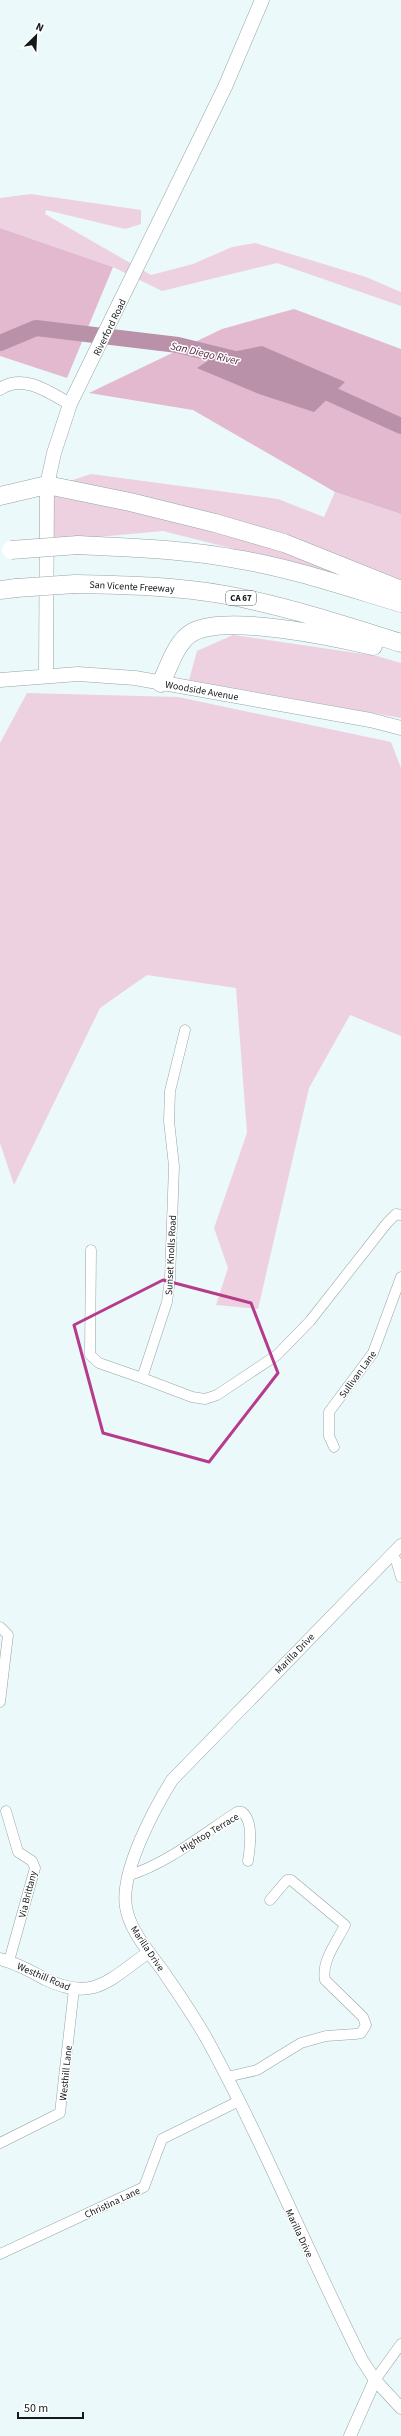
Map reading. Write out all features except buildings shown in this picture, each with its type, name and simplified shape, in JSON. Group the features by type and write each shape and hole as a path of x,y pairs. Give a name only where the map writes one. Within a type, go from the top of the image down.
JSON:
{"highway":[{"path":"0,496 47,485 137,503 284,543 401,590"},
{"path":"5,551 78,545 160,549 236,558 300,572 401,603"},
{"name":"San Vicente Freeway","path":"8,589 75,584 155,585 226,595 305,613 401,643"},
{"path":"161,683 180,644 192,632 205,628 228,626 277,628 327,635 401,652"}],"main road":[{"name":"Riverford Road","path":"46,675 47,485 54,453 70,404 224,87 262,0"},
{"name":"Woodside Avenue","path":"0,680 46,675 99,676 161,683 370,720 401,728"}],"street":[{"path":"0,389 18,382 40,388 70,404"},
{"name":"Sunset Knolls Road","path":"142,1378 167,1302 170,1280 174,1166 169,1121 170,1091 185,1030"},
{"path":"91,1250 90,1355 99,1363 192,1397 204,1399 217,1395 277,1355 310,1321 387,1223 396,1214 401,1216"},
{"name":"Sullivan Lane","path":"334,1447 329,1436 329,1412 373,1353 401,1277"},
{"name":"Marilla Drive","path":"401,1545 172,1780 149,1820 130,1875 126,1907 133,1927 183,2001 227,2077 333,2302 362,2360 375,2380 401,2408"},
{"path":"391,1556 396,1560 401,1577"},
{"path":"0,1627 8,1635 7,1662 0,1702"},
{"name":"Via Brittany","path":"4,1960 34,1868 32,1861 18,1852 6,1811"},
{"name":"Hightop Terrace","path":"130,1875 141,1871 182,1848 237,1812 242,1812 247,1819 251,1846 248,1862"},
{"path":"227,2077 257,2070 301,2043 326,2036 361,2033 366,2025 363,2017 325,1980 324,1972 326,1962 345,1925 291,1880 287,1880 270,1900"},
{"name":"Westhill Road","path":"4,1960 55,1984 74,1989 88,1989 105,1983 149,1952"},
{"name":"Westhill Lane","path":"0,2143 60,2113 74,1989"},
{"name":"Christina Lane","path":"0,2254 144,2187 162,2139 238,2101"},
{"path":"350,2436 375,2380 401,2344"}],"highlighted area":[{"path":"163,1280 251,1303 278,1373 209,1462 103,1433 74,1325"}],"shaded area":[{"path":"31,194 141,210 141,224 125,229 46,210 45,214 151,275 193,264 232,247 255,243 366,277 401,292 401,306 277,263 162,291 113,267 0,228 0,198"},
{"path":"0,228 113,267 67,378 0,356"},
{"path":"294,309 401,349 401,514 335,492 193,410 89,393 222,329"},
{"path":"262,346 345,382 314,412 259,394 197,368 217,355"},
{"path":"91,474 278,499 324,517 335,492 401,514 401,591 163,531 54,541 54,486"},
{"path":"233,635 377,656 401,663 401,718 189,680 197,651"},
{"path":"27,693 178,697 391,742 401,768 401,1036 350,1015 309,1088 258,1309 216,1305 228,1268 214,1228 247,1133 236,988 147,975 100,1008 14,1185 0,1143 0,743"}],"waterway":[{"name":"San Diego River","path":"0,343 36,328 178,345 239,360"},
{"name":"San Diego River","path":"313,386 401,426"}]}
